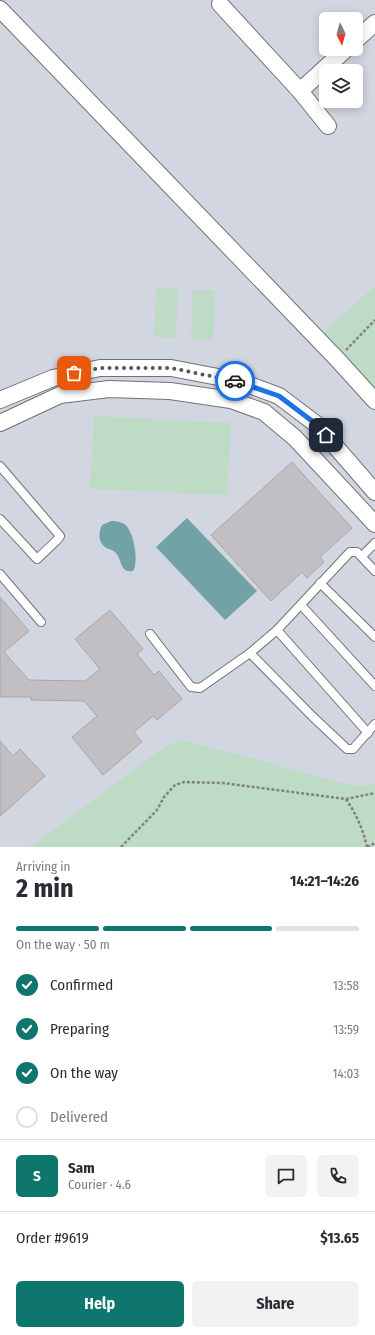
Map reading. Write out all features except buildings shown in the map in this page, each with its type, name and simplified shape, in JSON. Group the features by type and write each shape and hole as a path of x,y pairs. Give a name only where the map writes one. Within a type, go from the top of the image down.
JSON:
{"street":[{"path":"220,4 300,91 328,126"},
{"path":"0,9 337,359 375,401"},
{"path":"363,34 375,23"},
{"path":"300,91 338,56"},
{"path":"0,400 53,378 100,368 171,368 239,382 279,396 316,424 375,492"},
{"path":"74,373 77,393"},
{"path":"0,423 60,395 108,389 170,391 231,400 264,412 295,438 375,524"}],"lane":[{"path":"0,466 60,536 40,557 36,559 0,519"},
{"path":"362,556 375,543"},
{"path":"150,634 191,687 200,688 250,653 276,630 350,552 357,552 375,571"},
{"path":"1,579 41,622"},
{"path":"320,583 375,638"},
{"path":"301,605 375,686"},
{"path":"276,630 368,733"},
{"path":"250,653 347,749 353,749 375,724"}],"path":[{"path":"337,359 375,320"},
{"path":"121,847 157,810 164,797 175,785 184,782 223,783 346,799 375,793"},
{"path":"346,799 354,812 367,847 375,843"}],"shaded area":[{"path":"0,0 375,0 375,847 0,847"}],"green space":[{"path":"375,286 375,394 321,335"},
{"path":"156,288 178,289 176,338 154,337"},
{"path":"193,290 215,291 213,340 191,339"},
{"path":"94,416 231,423 227,495 90,489"},
{"path":"182,740 355,786 375,784 375,847 30,847 166,746"}],"water":[{"path":"187,518 257,591 225,620 156,547"},
{"path":"111,521 123,523 127,526 130,532 134,543 136,556 133,571 125,570 115,552 106,548 101,543 99,534 102,525"}],"way so far":[{"path":"74,373 100,368 171,368 235,381"}],"route":[{"path":"235,381 279,396 316,424 326,435"}]}
